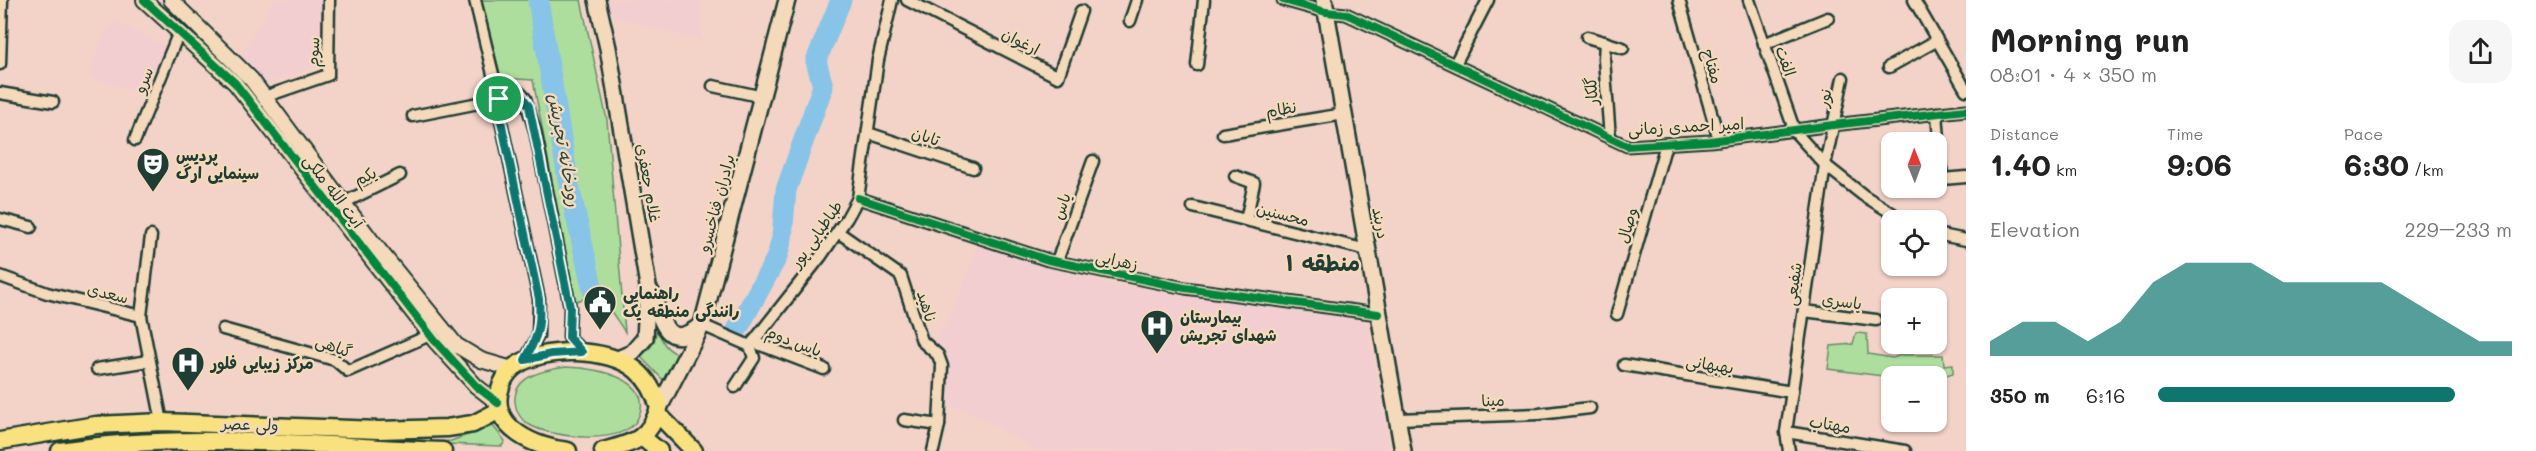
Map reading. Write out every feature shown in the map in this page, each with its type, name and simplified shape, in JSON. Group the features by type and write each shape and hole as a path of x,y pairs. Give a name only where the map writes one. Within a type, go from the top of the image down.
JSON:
{"main road":[{"name":"غلام جعفری","path":"597,0 608,48 648,286 645,338 632,353 618,359"},
{"name":"برادران فناخسرو","path":"658,411 702,325 787,0"},
{"name":"دربند","path":"1325,6 1404,451"},
{"path":"648,286 663,327 668,333 681,336 690,334 702,325"},
{"path":"564,451 539,445 510,427 498,407 502,381 519,364 551,354 582,352 618,359 635,369 649,383 658,411 694,451"},
{"name":"ولی عصر","path":"0,441 96,425 162,422 379,430 447,428 473,424 498,407"},
{"path":"603,451 643,438 658,411"},
{"path":"643,438 659,451"},
{"name":"ولی عصر","path":"60,451 102,445 443,451"},
{"path":"540,451 564,451"}],"street":[{"path":"0,64 2,0"},
{"name":"آیت الله ملکی","path":"144,0 235,83 430,335 498,407"},
{"name":"آیت الله ملکی","path":"171,0 251,79 343,203 456,345 481,360 519,364"},
{"name":"سوم","path":"264,97 328,75 329,0"},
{"path":"475,0 499,99 498,107 539,299 538,336 519,364"},
{"name":"طباطبایی پور","path":"751,344 838,232 858,198 878,60 892,0"},
{"name":"ارغوان","path":"907,0 1058,77 1081,11"},
{"path":"1130,21 1137,0"},
{"path":"1197,65 1204,0"},
{"name":"امیر احمدی زمانی","path":"1283,0 1325,6 1346,14 1628,146 1795,132 1833,124 1966,110"},
{"path":"1455,64 1488,0"},
{"name":"مفتاح","path":"1679,0 1719,140"},
{"name":"الفت","path":"1749,0 1795,132"},
{"path":"1914,0 1966,90"},
{"path":"1764,44 1828,18"},
{"name":"سرو","path":"135,140 179,32"},
{"path":"1587,37 1623,48"},
{"path":"1889,67 1936,41"},
{"name":"گلکار","path":"1605,42 1604,59 1610,138"},
{"name":"نور","path":"1825,165 1843,78"},
{"path":"713,86 763,97"},
{"path":"413,116 499,99 513,91 520,93 529,106 570,307 569,337 582,352"},
{"path":"0,93 53,102"},
{"path":"1937,113 1942,179 1966,177"},
{"name":"نظام","path":"1223,134 1344,114"},
{"path":"1795,132 1825,165 1863,195 1887,210"},
{"name":"تابان","path":"868,133 974,168"},
{"name":"وصال","path":"1617,314 1666,144"},
{"name":"یاس","path":"1057,261 1093,161"},
{"name":"شفیعی","path":"1788,451 1786,432 1825,165"},
{"name":"یکم","path":"343,203 400,175"},
{"path":"1235,176 1254,183 1246,220"},
{"name":"زهرایی","path":"858,198 1057,261 1185,288 1378,314"},
{"name":"محسنین","path":"1193,207 1367,250"},
{"path":"0,219 32,227"},
{"name":"ناهید","path":"838,232 901,276 922,341 938,356 942,366 939,425 933,451"},
{"path":"141,316 151,236"},
{"path":"1947,236 1966,240"},
{"name":"سعدی","path":"0,276 47,293 141,316 162,422"},
{"name":"یاسری","path":"1804,311 1876,320"},
{"path":"702,325 751,344 754,358 735,387"},
{"name":"گیاهی","path":"223,329 335,360 348,371 430,335"},
{"name":"یاس دوم","path":"751,344 824,369"},
{"path":"97,369 150,361"},
{"name":"بهبهانی","path":"1624,365 1792,392"},
{"name":"مینا","path":"1398,419 1539,414 1590,408"},
{"path":"904,420 939,425"},
{"name":"مهتاب","path":"1786,432 1905,451"}],"shaded area":[{"path":"273,0 334,0 332,60 265,84 240,60"},
{"path":"605,0 701,0 701,40 608,15"},
{"path":"114,21 169,48 148,96 89,76 104,34"},
{"name":"بیمارستان شهدای تجریش","path":"979,243 1030,262 1118,287 1164,290 1366,321 1389,451 1035,451 991,422 947,403 947,369 935,342 951,317"}],"green space":[{"path":"481,0 531,0 588,298 575,301 533,80 501,78"},
{"path":"541,0 581,0 607,120 625,332 600,295 572,177 559,89"},
{"path":"657,325 665,345 673,352 684,355 666,383 640,356 653,343"},
{"path":"1856,333 1867,334 1868,354 1893,358 1901,355 1943,355 1944,365 1953,364 1953,373 1947,375 1947,366 1881,366 1881,376 1828,369 1831,346 1853,344"},
{"path":"566,367 605,373 630,384 638,393 641,404 638,418 631,427 619,433 604,436 569,436 539,429 523,420 517,412 515,402 519,386 525,380 541,372"},
{"path":"493,426 505,441 502,446 415,443 451,441"}],"waterway":[{"name":"رودخانه تجریش","path":"538,0 569,186 595,299"},
{"path":"737,330 777,257 782,238 786,190 823,86 816,61 841,0"}],"cycle path":[{"path":"144,0 235,83 435,341 476,386 498,403"},
{"path":"1283,0 1326,12 1346,14 1627,146 1710,141 1966,110"},
{"path":"858,198 1048,260 1185,288 1378,314"}],"place":[{"name":"پردیس سینمایی ارگ","path":"153,193"},
{"name":"راهنمایی رانندگی منطقه یک","path":"600,331"},
{"name":"بیمارستان شهدای تجریش","path":"1157,355"},
{"name":"مرکز زیبایی فلور","path":"188,392"}],"district":[{"name":"منطقه ۱","path":"1323,263"}],"route":[{"path":"513,91 520,93 529,106 570,307 569,337 582,352 551,354 525,360 538,336 539,299 498,107 499,99 513,91"}]}
